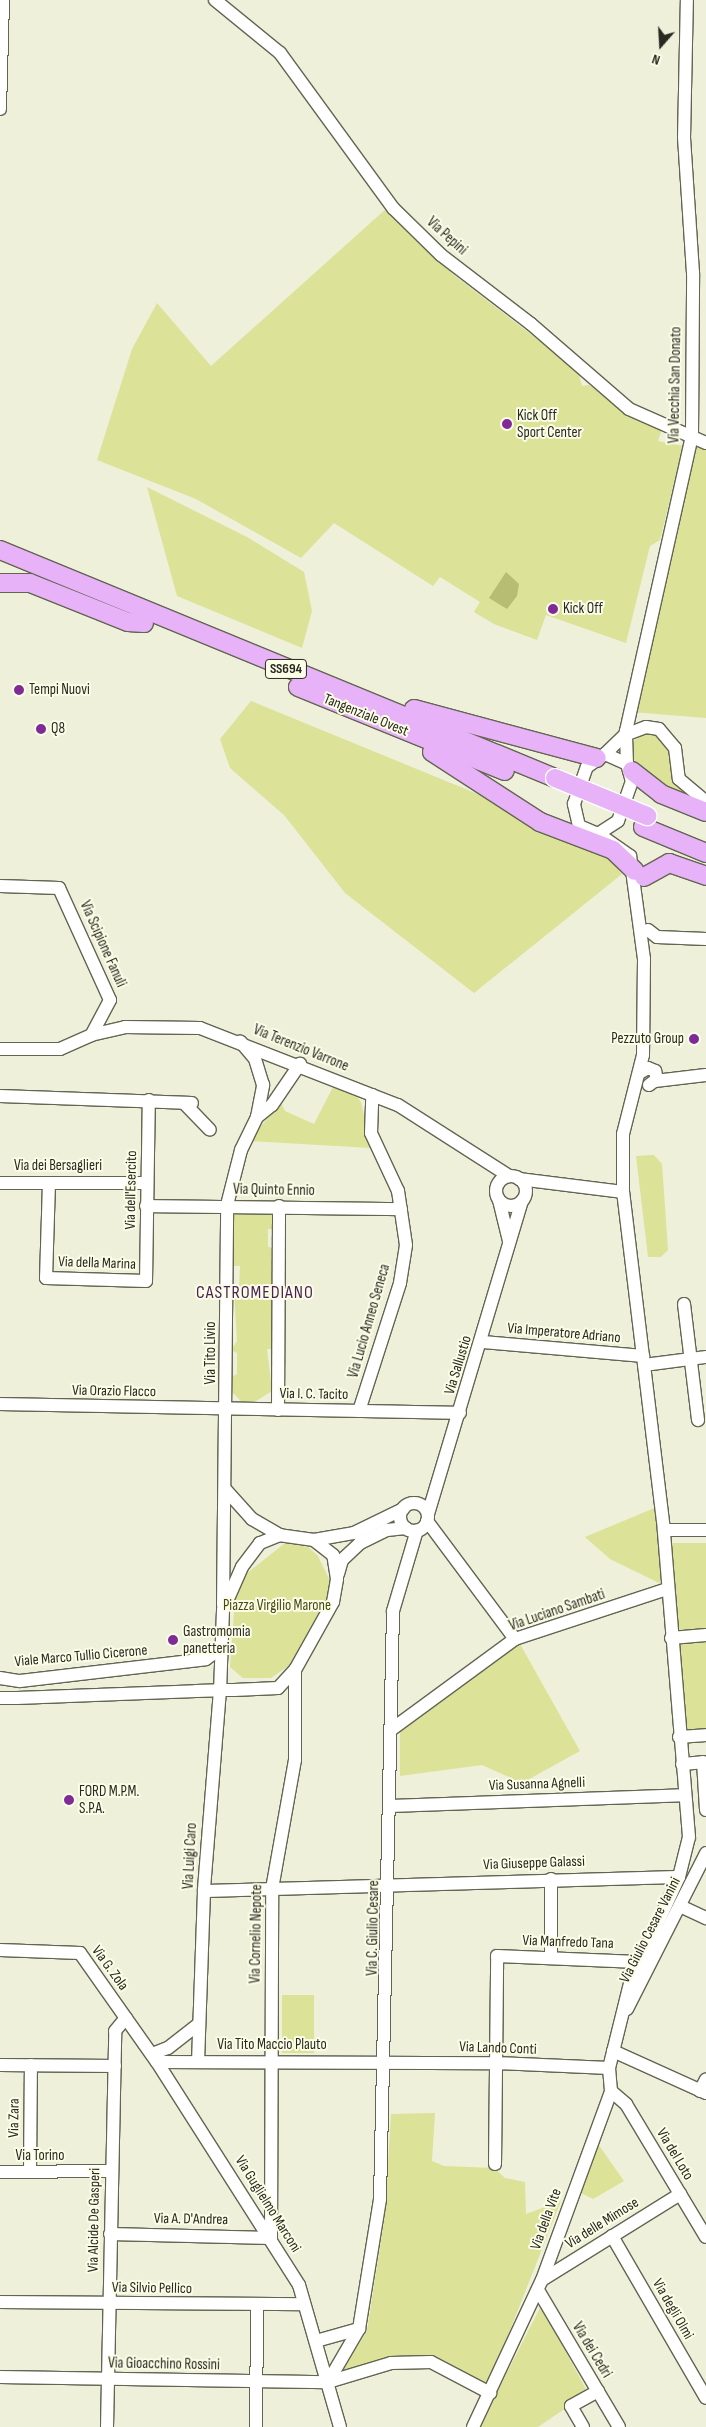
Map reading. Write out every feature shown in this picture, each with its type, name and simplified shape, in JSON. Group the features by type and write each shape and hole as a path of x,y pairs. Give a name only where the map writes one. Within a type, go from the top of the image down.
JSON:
{"highway":[{"path":"0,539 20,565 0,583"},
{"name":"Tangenziale Ovest","path":"0,550 20,565 144,623 353,710 554,784"},
{"name":"Tangenziale Ovest","path":"0,562 20,565 125,602 645,822 706,853"},
{"path":"296,673 431,715 601,756"},
{"path":"353,710 370,725 449,761 540,822 613,850 639,874 669,863 706,876"},
{"path":"629,768 661,794 706,812"},
{"name":"Tangenziale Ovest","path":"645,822 706,840"}],"street":[{"path":"0,109 3,0"},
{"name":"Via Pepini","path":"215,0 280,53 393,208 442,255 531,324 629,409 692,435 706,443"},
{"name":"Via Vecchia San Donato","path":"629,768 625,735 692,435 693,273 684,138 687,0"},
{"path":"644,959 648,930 639,874 630,856 598,834 579,826 574,804 587,767 625,735 646,727 668,736 675,748 678,779 706,802"},
{"path":"601,756 629,768 630,792 618,821 620,835 638,857 644,959 643,1055 649,1076"},
{"path":"598,834 618,821"},
{"name":"Via Scipione Fanuli","path":"0,886 59,888 110,1000 91,1035"},
{"path":"648,930 657,936 706,939"},
{"name":"Via Terenzio Varrone","path":"91,1035 160,1025 200,1028 300,1064 398,1105 480,1161 514,1178 546,1184 624,1192"},
{"path":"0,1049 41,1053 91,1035"},
{"path":"240,1042 260,1071 257,1117"},
{"path":"257,1117 272,1104 300,1064"},
{"path":"649,1076 670,1078 706,1075"},
{"path":"621,2019 638,1962 679,1877 689,1837 679,1737 664,1530 624,1192 623,1134 635,1095 649,1076"},
{"name":"Via Lucio Anneo Seneca","path":"359,1411 400,1283 406,1245 402,1209 371,1132 372,1095"},
{"path":"0,1096 188,1102 210,1130"},
{"name":"Via dell'Esercito","path":"146,1281 149,1100"},
{"name":"Via Tito Livio","path":"223,1610 227,1410 227,1205 241,1150 257,1117"},
{"name":"Via Terenzio Varrone","path":"480,1161 497,1195"},
{"path":"524,1198 514,1178 497,1195 515,1206 546,1184"},
{"name":"Via dei Bersaglieri","path":"0,1183 147,1183"},
{"name":"Via della Marina","path":"48,1183 46,1278 146,1281"},
{"name":"Via Sallustio","path":"497,1195 510,1248"},
{"name":"Via Sallustio","path":"427,1517 483,1342 524,1198"},
{"name":"Via Quinto Ennio","path":"146,1206 227,1205 402,1209"},
{"path":"278,1410 279,1206"},
{"path":"684,1304 698,1420"},
{"name":"Via Imperatore Adriano","path":"483,1342 644,1360 706,1357"},
{"name":"Via Orazio Flacco","path":"0,1404 227,1410"},
{"name":"Via I. C. Tacito","path":"227,1410 460,1413"},
{"path":"225,1489 252,1519 280,1535 314,1540 354,1533 415,1503 435,1490"},
{"path":"415,1503 515,1639"},
{"path":"402,1509 400,1519 412,1529"},
{"path":"0,1698 278,1688 295,1670 333,1602 337,1579 347,1553 387,1530 412,1529 427,1517"},
{"name":"Via C. Giulio Cesare","path":"328,2382 359,2329 380,2199 386,2062 390,1884 393,1611 412,1529"},
{"path":"664,1530 706,1530"},
{"path":"220,1690 223,1610 251,1555 260,1543 280,1535"},
{"path":"314,1540 333,1556 337,1579"},
{"name":"Via Luciano Sambati","path":"392,1729 515,1639 667,1589"},
{"path":"671,1638 706,1635"},
{"name":"Viale Marco Tullio Cicerone","path":"0,1678 20,1681 206,1659 221,1648"},
{"name":"Via Cornelio Nepote","path":"271,2238 272,1889 295,1760 295,1670"},
{"path":"0,1686 20,1681"},
{"name":"Via Luigi Caro","path":"198,2060 204,1891 220,1690"},
{"path":"679,1737 706,1735"},
{"path":"682,1764 704,1762 706,1810"},
{"name":"Via Susanna Agnelli","path":"390,1806 684,1795"},
{"name":"Via Giulio Cesare Vanini","path":"621,2019 706,1853"},
{"name":"Via Giuseppe Galassi","path":"204,1891 551,1879 679,1877"},
{"path":"551,1879 551,1956"},
{"path":"680,1906 706,1918"},
{"name":"Via G. Zola","path":"0,1950 76,1950 126,2018"},
{"name":"Via Manfredo Tana","path":"495,2063 497,1956 551,1956 638,1962"},
{"name":"Via Guglielmo Marconi","path":"126,2018 254,2211 298,2284 340,2427"},
{"name":"Via Alcide De Gasperi","path":"107,2427 110,2171 115,2031 126,2018"},
{"name":"Via della Vite","path":"473,2427 540,2285 611,2091 609,2068 621,2019"},
{"path":"154,2058 199,2024"},
{"path":"613,2051 703,2092 706,2079"},
{"name":"Via Tito Maccio Plauto","path":"154,2058 386,2062"},
{"name":"Via Lando Conti","path":"386,2062 495,2063 609,2068"},
{"path":"495,2063 495,2164"},
{"path":"0,2065 114,2066"},
{"name":"Via Zara","path":"30,2172 31,2065"},
{"name":"Via del Loto","path":"611,2091 626,2104 706,2237"},
{"name":"Via Torino","path":"0,2172 110,2171"},
{"name":"Via delle Mimose","path":"540,2285 612,2236 680,2194"},
{"path":"254,2211 271,2200"},
{"name":"Via A. D'Andrea","path":"110,2234 271,2238"},
{"name":"Via degli Olmi","path":"612,2236 706,2398"},
{"name":"Via dei Cedri","path":"540,2285 619,2427"},
{"name":"Via Silvio Pellico","path":"0,2302 304,2304"},
{"path":"256,2427 257,2305"},
{"path":"316,2341 359,2329"},
{"path":"328,2382 391,2363 431,2362 490,2393"},
{"name":"Via Gioacchino Rossini","path":"0,2377 328,2382"},
{"path":"583,2427 571,2406 598,2391"}],"green space":[{"name":"Kick Off Sport Center","path":"387,208 455,276 563,359 579,375 582,386 589,385 637,419 662,429 658,441 683,446 660,540 650,546 626,643 546,615 537,640 494,624 474,612 480,602 440,577 433,586 334,523 301,558 196,499 97,460 132,349 157,303 211,366"},
{"path":"701,445 706,447 706,718 632,712 694,446"},
{"path":"147,487 247,537 304,572 312,611 302,648 177,596"},
{"path":"251,701 485,797 536,827 592,849 610,860 622,874 474,993 345,893 284,815 230,768 220,739"},
{"path":"657,733 671,747 673,776 690,801 668,793 632,761 633,742 642,734"},
{"path":"334,1085 354,1093 361,1102 371,1148 248,1141 281,1103 285,1111 314,1124"},
{"path":"654,1155 662,1164 668,1250 661,1257 648,1257 636,1156"},
{"path":"234,1210 274,1211 274,1229 268,1229 268,1247 274,1248 272,1349 267,1349 272,1391 253,1403 243,1403 232,1392 231,1377 237,1374 237,1353 231,1350 237,1341 234,1290 239,1290 240,1266 234,1266"},
{"path":"657,1507 661,1584 610,1559 585,1537"},
{"name":"Piazza Virgilio Marone","path":"285,1543 308,1547 318,1556 330,1581 328,1595 290,1665 271,1678 243,1678 230,1667 235,1599 246,1574"},
{"path":"669,1543 706,1543 706,1629 676,1631"},
{"path":"706,1641 706,1729 683,1731 675,1644"},
{"path":"520,1644 580,1751 522,1783 482,1765 400,1776 400,1732 504,1651"},
{"path":"282,1995 314,1995 314,2053 282,2053"},
{"path":"435,2113 432,2161 444,2166 494,2168 505,2178 525,2182 526,2214 561,2201 488,2386 437,2359 408,2355 342,2372 367,2331 385,2214 391,2114"},
{"path":"598,2144 624,2181 593,2199 579,2192"},
{"path":"541,2306 588,2393 538,2427 479,2427"}],"shaded area":[{"path":"506,572 519,584 517,596 507,609 489,598"}],"place":[{"name":"Kick Off Sport Center","path":"507,424"},
{"name":"Kick Off","path":"553,609"},
{"name":"Tempi Nuovi","path":"19,690"},
{"name":"Q8","path":"41,729"},
{"name":"Pezzuto Group","path":"694,1039"},
{"name":"Gastromomia panetteria","path":"173,1640"},
{"name":"FORD M.P.M. S.P.A.","path":"69,1800"}],"district":[{"name":"CASTROMEDIANO","path":"255,1293"}]}
